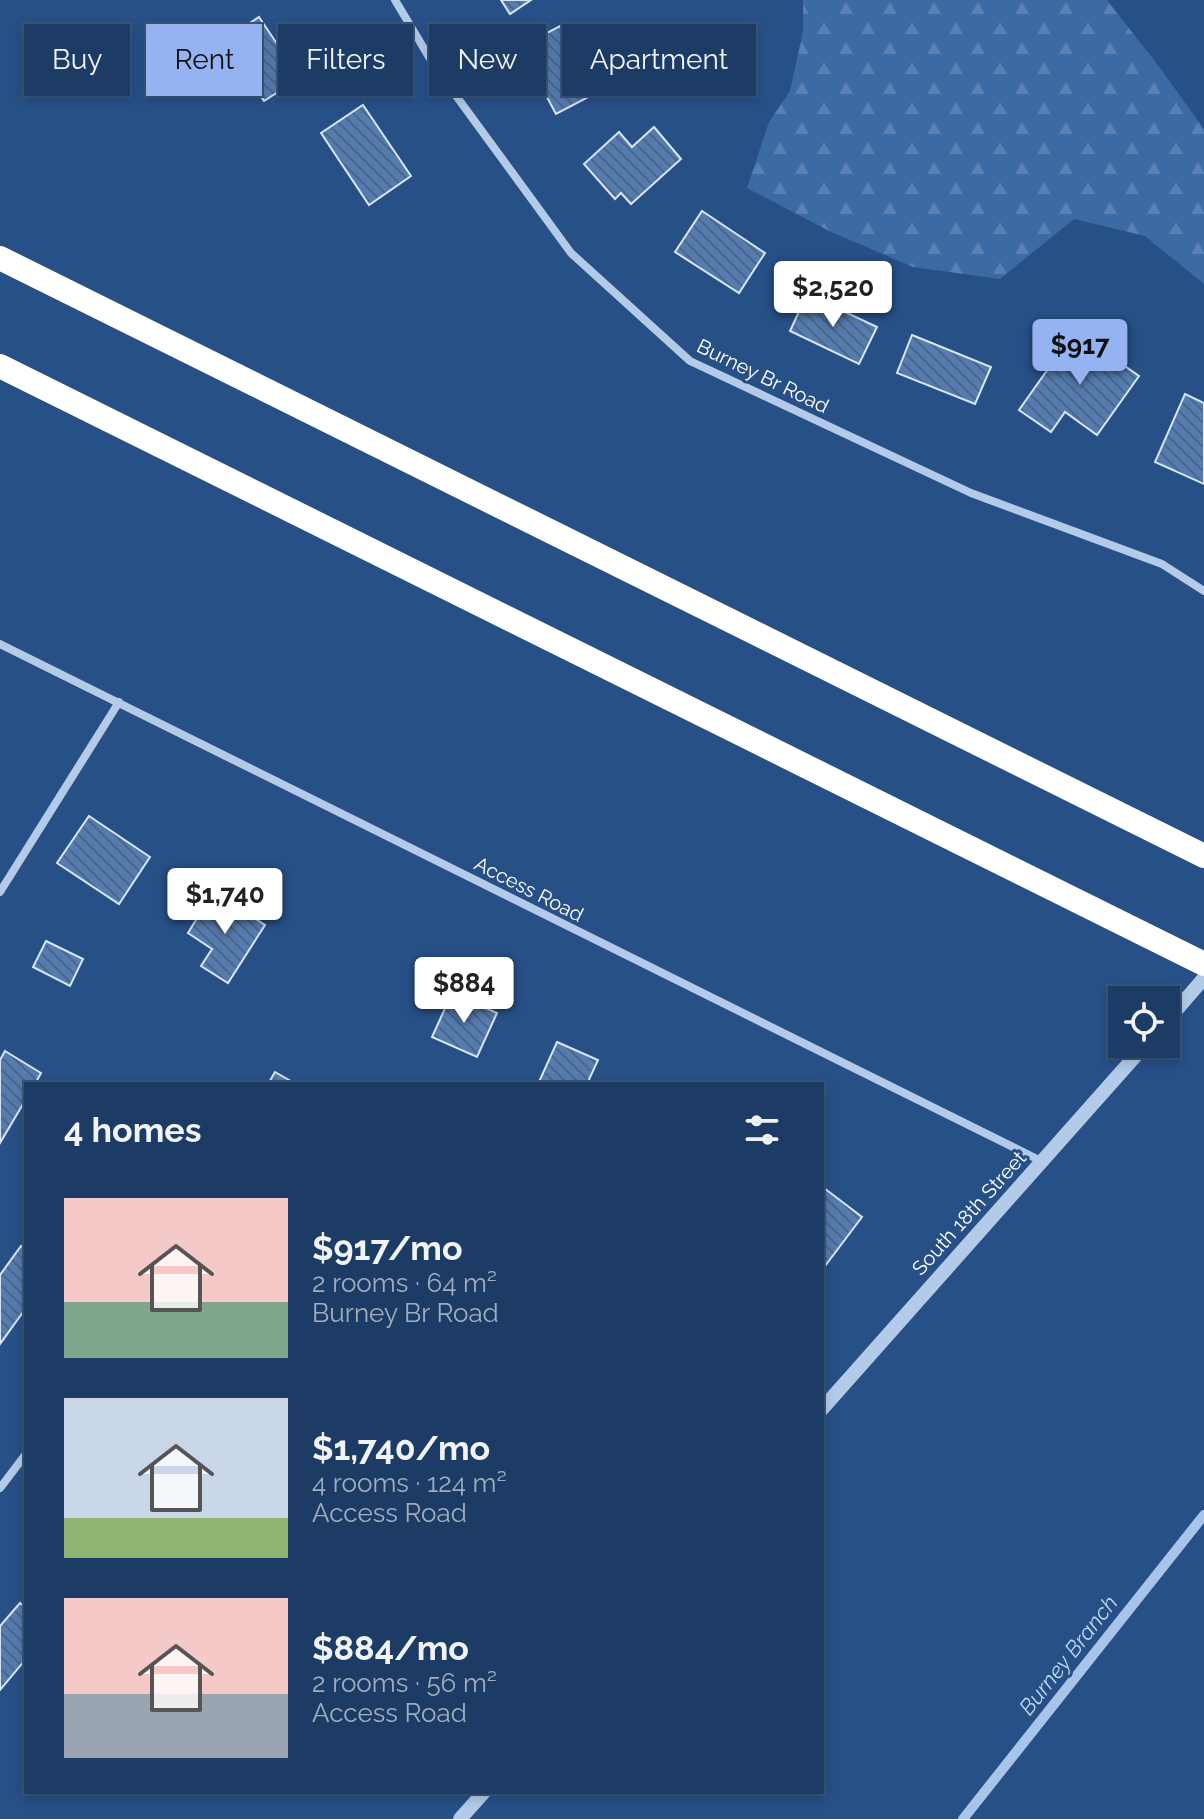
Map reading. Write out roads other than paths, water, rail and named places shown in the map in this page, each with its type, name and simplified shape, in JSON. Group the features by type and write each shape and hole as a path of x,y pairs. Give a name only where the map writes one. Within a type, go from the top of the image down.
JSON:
{"highway":[{"path":"0,258 1204,856"},
{"path":"0,366 1204,964"}],"street":[{"name":"Burney Br Road","path":"395,0 435,67 571,253 690,361 971,493 1162,564 1204,591"},
{"name":"Access Road","path":"0,644 1043,1162"},
{"path":"0,892 119,702"},
{"path":"1180,1006 1204,978"},
{"name":"South 18th Street","path":"824,1407 1134,1058"},
{"path":"0,1488 24,1457"},
{"path":"460,1819 482,1794"}],"waterway":[{"name":"Burney Branch","path":"963,1819 1204,1515"}]}
